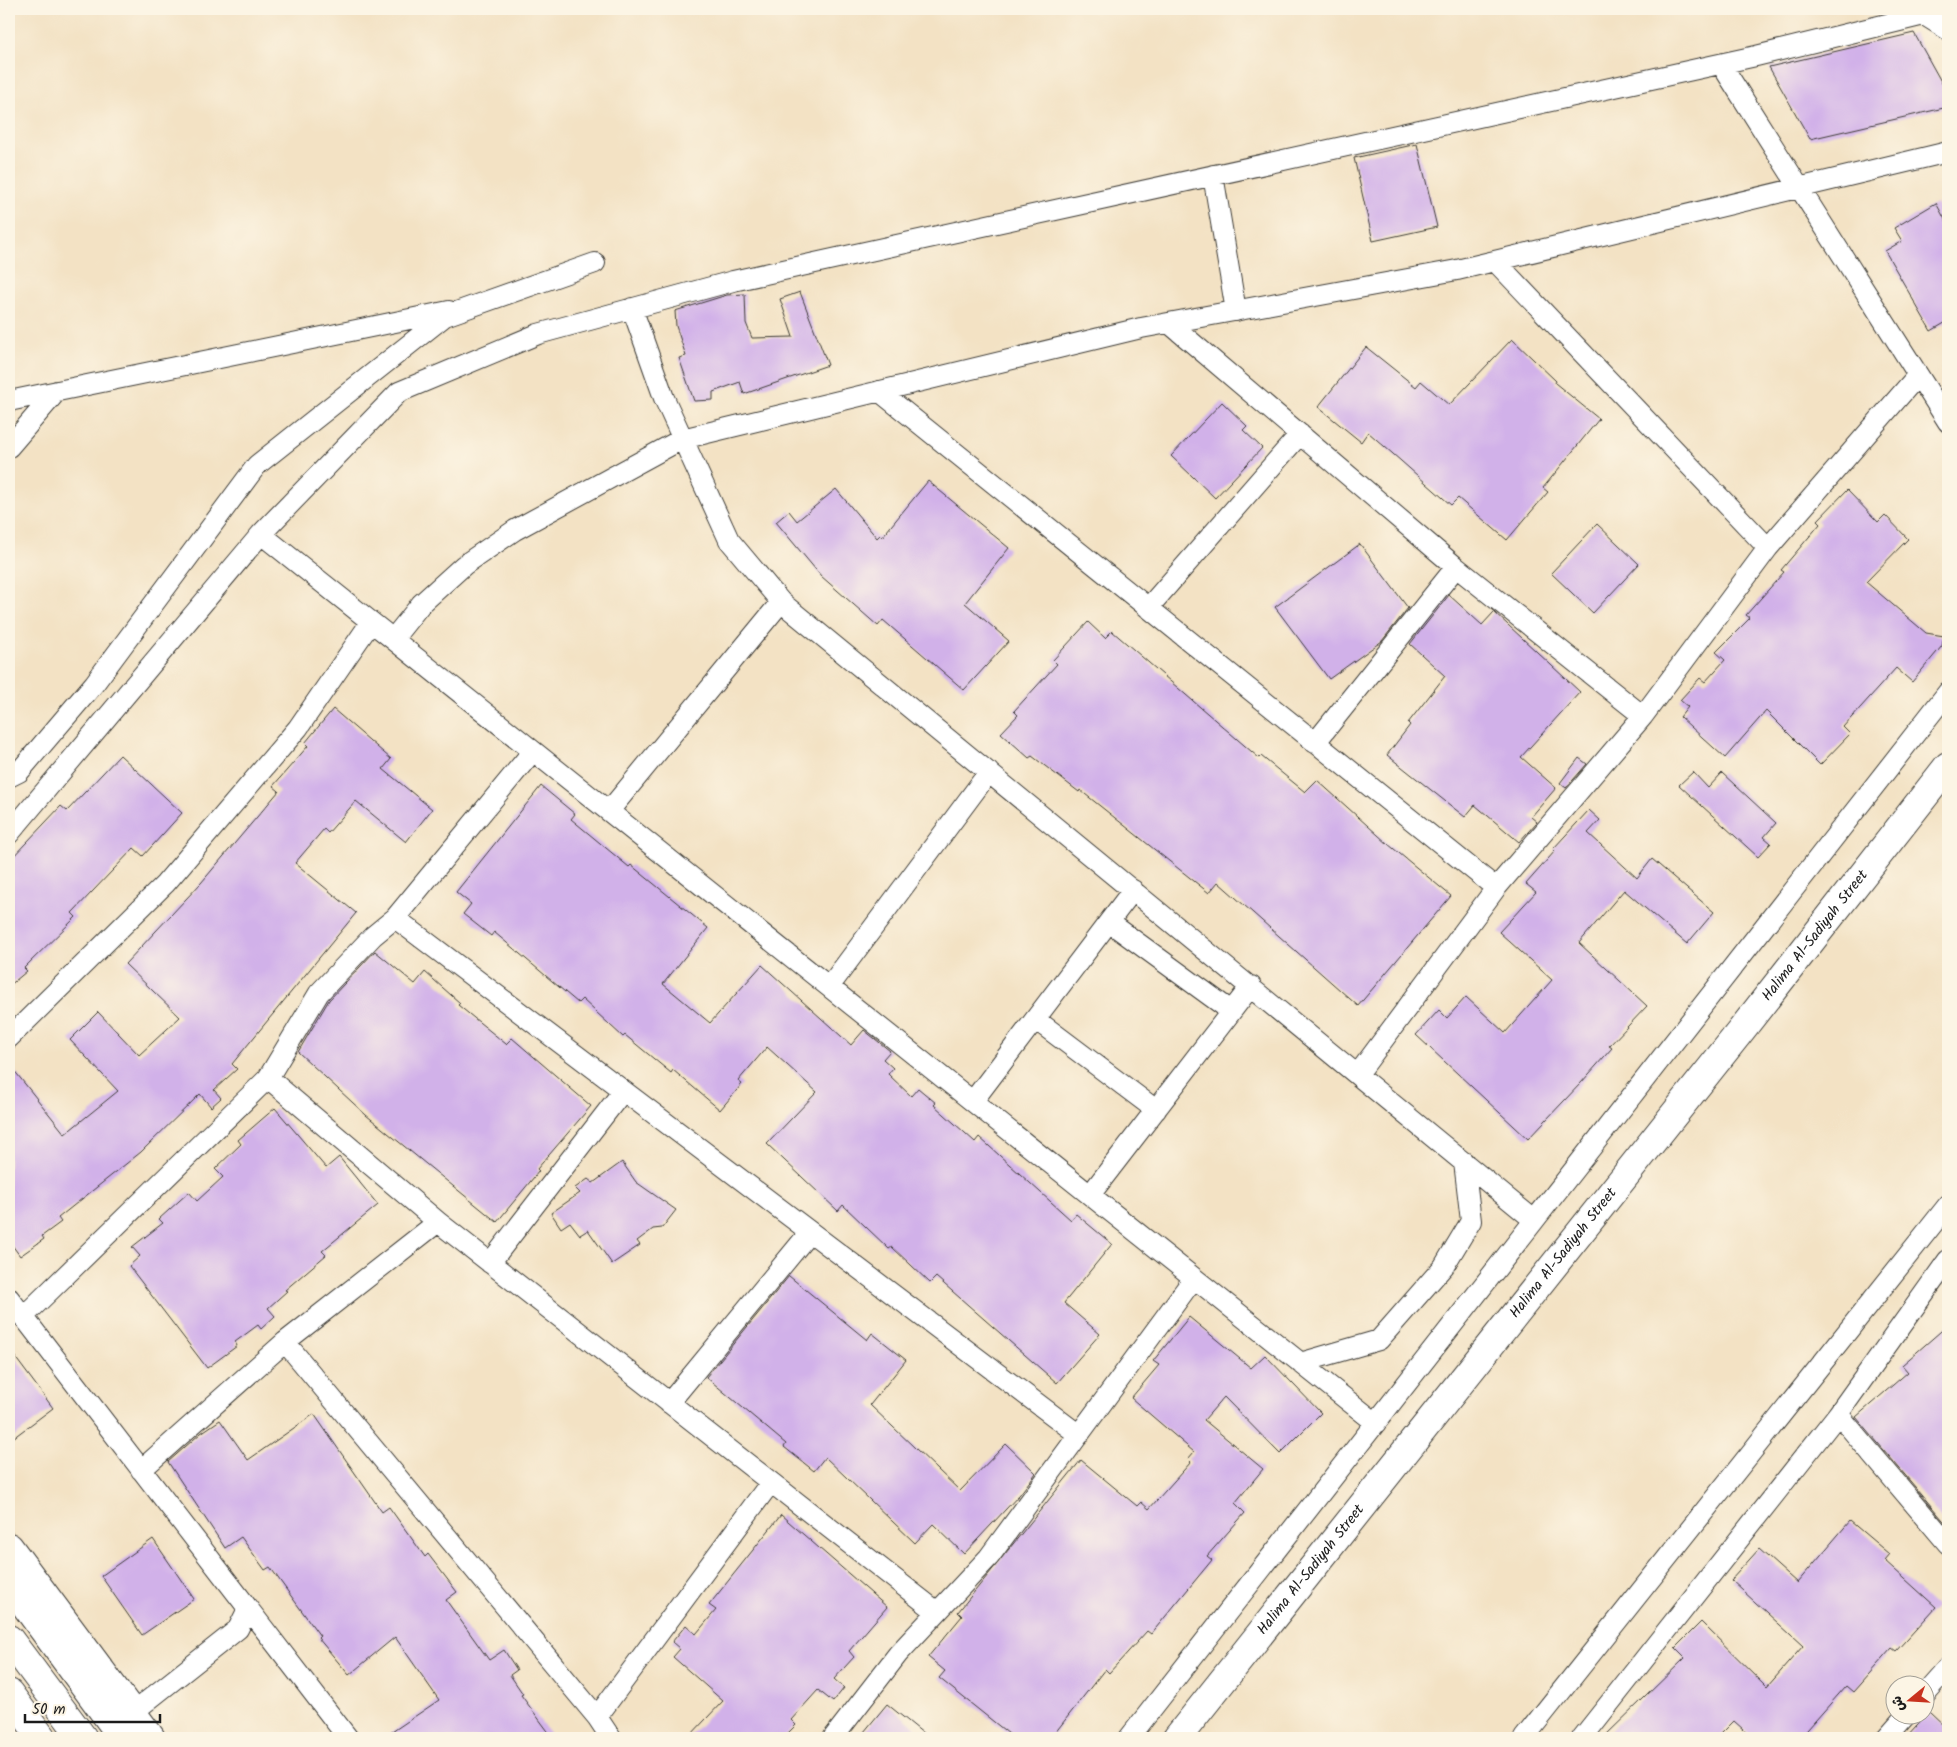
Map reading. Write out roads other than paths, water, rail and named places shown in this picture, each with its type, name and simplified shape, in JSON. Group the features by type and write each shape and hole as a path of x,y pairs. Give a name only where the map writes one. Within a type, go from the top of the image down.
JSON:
{"street":[{"path":"9,834 261,534 399,392 538,334 733,281 1721,64 1924,14 1948,30"},
{"path":"1721,64 1948,422"},
{"path":"393,639 421,604 464,565 515,530 682,439 1169,323 1457,270 1948,152"},
{"path":"1213,175 1236,310"},
{"path":"1495,261 1768,548"},
{"path":"9,777 19,772 94,684 258,465 445,316 595,263"},
{"path":"9,401 473,307"},
{"path":"632,308 664,398 729,540 781,602 1534,1220"},
{"path":"1169,323 1456,566 1643,716"},
{"path":"1358,1074 1496,888 1643,716 1768,548 1918,375"},
{"path":"9,447 57,391"},
{"path":"879,391 1496,888"},
{"path":"1148,608 1300,434"},
{"path":"261,534 1376,1423"},
{"path":"1316,743 1456,566"},
{"path":"609,811 781,602"},
{"path":"9,1038 165,884 298,728 371,622"},
{"path":"1129,1738 1948,692"},
{"path":"23,1317 268,1078 319,993 373,936 395,918 533,751"},
{"name":"Halima Al-Sadiyah Street","path":"1177,1738 1733,1040 1948,766"},
{"path":"829,987 989,772"},
{"path":"973,1101 1133,890"},
{"path":"395,918 1079,1435"},
{"path":"1109,922 1232,1011"},
{"path":"1090,1195 1251,986"},
{"path":"1035,1019 1156,1110"},
{"path":"268,1078 438,1222 937,1612"},
{"path":"490,1263 623,1091"},
{"path":"1300,1363 1379,1340 1444,1266 1470,1221 1464,1162"},
{"path":"1524,1738 1948,1208"},
{"path":"141,1470 285,1342 438,1222"},
{"path":"669,1403 810,1232"},
{"path":"1582,1738 1838,1414 1948,1260"},
{"path":"832,1738 898,1654 989,1557 1194,1278"},
{"path":"9,1298 348,1738"},
{"path":"285,1342 597,1717 611,1738"},
{"path":"1838,1414 1948,1544"},
{"path":"597,1717 772,1482"},
{"path":"9,1547 151,1738"},
{"path":"9,1583 123,1738"},
{"path":"132,1713 238,1629 248,1609"},
{"path":"9,1639 83,1738"},
{"path":"1934,1684 1948,1668"},
{"path":"9,1693 42,1738"},
{"path":"1886,1738 1898,1724"}]}
